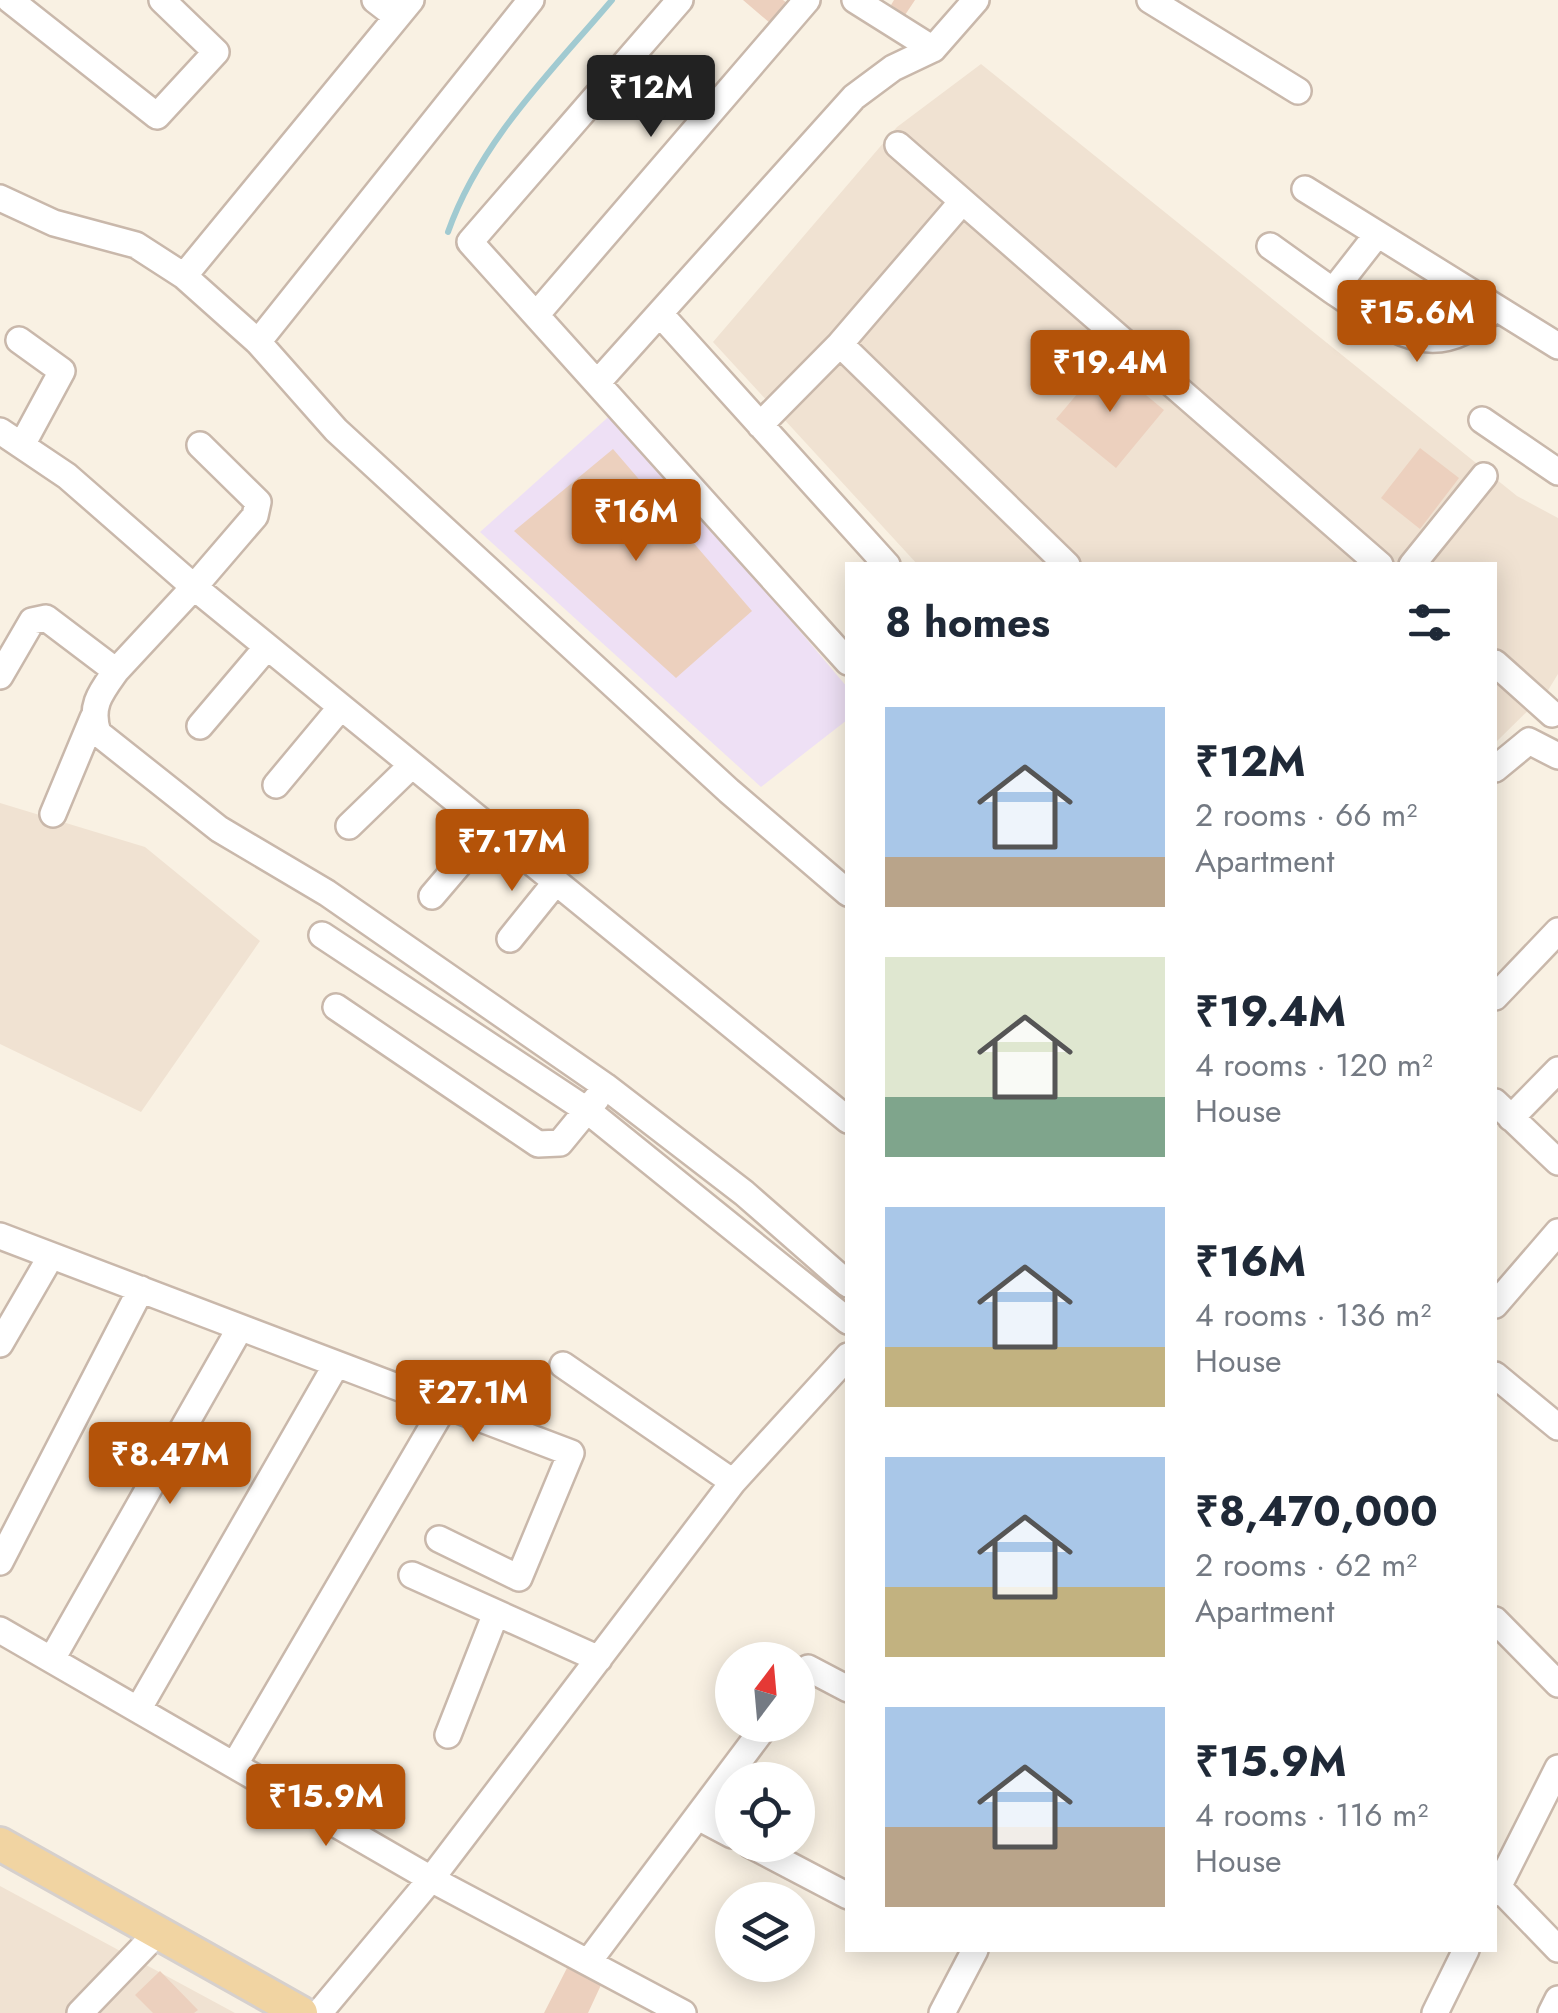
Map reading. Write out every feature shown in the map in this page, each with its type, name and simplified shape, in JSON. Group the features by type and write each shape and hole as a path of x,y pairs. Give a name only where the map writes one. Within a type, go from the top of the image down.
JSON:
{"main road":[{"path":"0,1844 301,2013"}],"street":[{"path":"10,0 157,116 216,52 162,0"},
{"path":"184,276 404,8 376,0"},
{"path":"258,342 532,0"},
{"path":"680,0 470,242 845,659"},
{"path":"536,315 807,0"},
{"path":"855,0 932,50"},
{"path":"598,382 854,97 892,68 932,50 976,0"},
{"path":"1150,0 1298,91"},
{"path":"898,145 1377,562"},
{"path":"1305,189 1558,346"},
{"path":"0,198 54,223 136,245 184,276 258,342 336,430 700,765 845,890"},
{"path":"760,424 840,344 961,203"},
{"path":"1333,291 1376,236"},
{"path":"1270,246 1381,322 1434,342 1457,338 1495,308"},
{"path":"662,315 883,562"},
{"path":"19,340 62,371 11,438 67,476 194,588 845,1118"},
{"path":"840,344 1064,562"},
{"path":"1482,420 1558,472"},
{"path":"53,814 93,718 96,698 255,516 258,502 200,445"},
{"path":"1414,562 1484,476"},
{"path":"0,676 38,618 46,618 116,671"},
{"path":"200,726 267,647"},
{"path":"1497,666 1555,710 1529,741 1497,767"},
{"path":"276,785 340,707"},
{"path":"93,718 98,733 220,829 327,893 605,1086 744,1192 845,1281"},
{"path":"1529,741 1558,756"},
{"path":"349,826 412,765"},
{"path":"432,896 490,828"},
{"path":"510,939 556,882"},
{"path":"1497,995 1558,931"},
{"path":"322,935 588,1111 845,1319"},
{"path":"336,1007 538,1144 560,1143 605,1086"},
{"path":"1558,1070 1503,1110 1558,1162"},
{"path":"1497,1302 1558,1232"},
{"path":"0,1236 572,1453 519,1578 438,1539"},
{"path":"0,1344 51,1256"},
{"path":"0,1562 142,1289"},
{"path":"52,1659 240,1328"},
{"path":"318,2013 432,1879 733,1482 845,1359"},
{"path":"139,1708 336,1365"},
{"path":"564,1366 733,1482"},
{"path":"1497,1377 1558,1427"},
{"path":"235,1764 445,1405"},
{"path":"412,1575 599,1659"},
{"path":"448,1735 496,1613"},
{"path":"1497,1622 1558,1684"},
{"path":"0,1630 432,1879 684,2013"},
{"path":"815,1672 845,1687"},
{"path":"590,1961 753,1742"},
{"path":"1497,1888 1558,1768"},
{"path":"698,1817 715,1826"},
{"path":"783,1862 845,1894"},
{"path":"1497,1891 1558,1949"},
{"path":"80,2013 157,1933"},
{"path":"1435,2013 1465,1952"},
{"path":"942,2013 965,1953"},
{"path":"1550,2013 1558,1999"}],"shaded area":[{"path":"981,64 1517,496 1558,518 1558,674 1547,692 1497,741 1497,562 915,562 713,342 897,127"},
{"path":"615,411 845,685 845,722 761,787 480,532"},
{"path":"0,803 145,847 260,941 141,1112 0,1044"},
{"path":"0,1886 235,2013 0,2013"}],"building":[{"path":"743,0 783,0 787,3 770,23"},
{"path":"894,0 915,0 905,15 891,5"},
{"path":"1105,361 1164,410 1116,468 1056,419"},
{"path":"1420,448 1459,478 1420,529 1381,498"},
{"path":"613,449 752,611 676,678 514,531"},
{"path":"567,1968 601,1985 588,2013 544,2013"},
{"path":"160,1971 198,2010 153,2013 135,1995"}],"waterway":[{"path":"448,232 479,167 498,138 612,0"}]}
